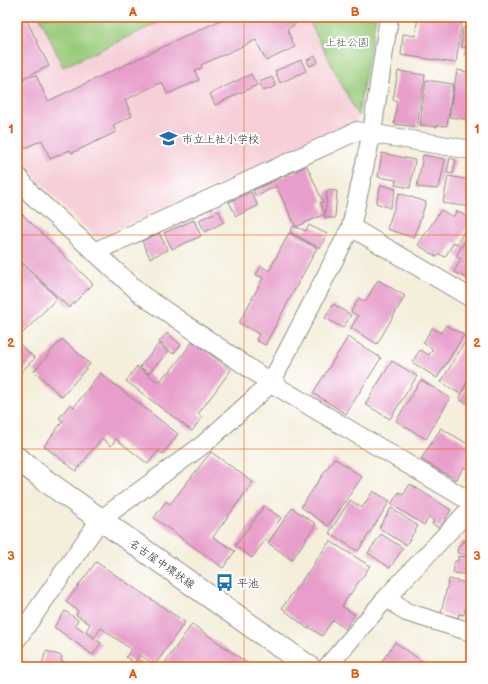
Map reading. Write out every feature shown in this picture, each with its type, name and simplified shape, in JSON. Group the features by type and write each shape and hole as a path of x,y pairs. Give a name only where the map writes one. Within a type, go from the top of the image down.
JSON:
{"main road":[{"name":"名古屋中環状線","path":"17,458 46,482 309,667"}],"street":[{"path":"17,639 100,520 204,444 270,383 351,227 372,132 389,17"},
{"path":"94,252 357,131 372,132 471,150"},
{"path":"17,175 32,194 142,295 270,383 471,502"},
{"path":"351,227 471,298"},
{"path":"328,667 387,597 471,508"},
{"path":"387,597 406,612 471,632"}],"shaded area":[{"name":"市立上社小学校","path":"17,17 307,17 358,116 355,124 102,236 95,237 41,184 17,154"}],"green space":[{"path":"40,17 171,17 63,67"},
{"name":"上社公園","path":"307,17 376,17 358,116"}],"building":[{"path":"17,17 30,17 26,19 49,66 17,81"},
{"path":"227,17 304,17 294,22 295,25 287,29 295,47 266,61 256,40 201,65 202,68 195,71 199,80 167,94 162,82 125,100 132,116 113,125 116,132 72,153 70,150 50,159 42,140 23,149 17,136 17,94 20,92 17,83 36,75 48,101"},
{"path":"418,17 438,17 462,20 456,63 401,55 403,34 415,36"},
{"path":"463,28 471,29 471,61 469,61 469,55 465,54 466,47 461,47"},
{"path":"315,56 318,62 310,66 307,60"},
{"path":"301,60 306,71 280,83 275,71"},
{"path":"468,69 471,69 471,120 449,117 457,70 467,72"},
{"path":"398,71 425,75 417,127 394,124 397,101 393,100"},
{"path":"251,74 257,85 215,105 210,94"},
{"path":"272,77 276,86 263,91 259,82"},
{"path":"426,80 453,84 447,126 437,125 437,127 420,125"},
{"path":"382,153 415,160 410,188 395,185 396,180 378,177"},
{"path":"423,155 445,159 440,184 437,189 417,187"},
{"path":"450,158 456,160 453,174 447,173"},
{"path":"307,166 323,202 320,203 325,214 296,227 276,186 256,197 253,190"},
{"path":"448,176 471,180 471,207 443,203"},
{"path":"381,185 396,189 390,208 376,203"},
{"path":"327,190 337,191 335,218 325,218"},
{"path":"251,192 258,206 236,216 229,202"},
{"path":"399,193 426,202 414,238 387,229"},
{"path":"17,209 93,284 69,308 17,257"},
{"path":"441,210 453,217 457,211 471,219 457,244 454,242 445,257 439,254 437,257 418,245"},
{"path":"219,211 224,222 205,232 199,220"},
{"path":"194,220 201,236 172,249 164,233"},
{"path":"309,225 327,234 320,248 290,232 293,226 306,231"},
{"path":"471,231 471,274 468,279 454,272 461,259 456,256"},
{"path":"159,233 168,250 150,258 142,241"},
{"path":"289,233 317,248 265,345 256,340 259,334 239,323 263,278 256,275 261,266 269,271"},
{"path":"17,259 57,298 20,336 17,332"},
{"path":"378,280 405,296 377,344 351,328 358,316 351,312 359,298 365,302"},
{"path":"333,304 351,315 343,328 325,318"},
{"path":"446,325 464,335 437,378 412,362 420,350 429,355 433,349 423,343 432,328 441,333"},
{"path":"167,333 181,345 173,354 159,342"},
{"path":"348,337 381,358 346,414 313,393"},
{"path":"468,337 471,339 471,375 460,394 441,382"},
{"path":"62,339 90,364 62,397 34,371"},
{"path":"193,341 231,370 198,414 202,417 192,431 126,381 137,366 159,383 167,372 169,373"},
{"path":"17,342 35,358 18,375 21,377 17,381"},
{"path":"159,344 168,352 148,374 140,366"},
{"path":"392,361 417,376 390,419 365,404"},
{"path":"100,373 178,434 163,454 158,451 148,464 116,439 111,446 102,438 76,471 44,446 63,421 59,418 70,404 74,407"},
{"path":"471,378 471,406 459,399"},
{"path":"421,380 450,398 426,439 396,421"},
{"path":"441,428 471,446 471,469 470,471 464,467 456,480 421,459"},
{"path":"211,452 253,482 213,537 235,551 223,568 154,518 166,501 170,504"},
{"path":"334,458 362,477 328,526 301,507"},
{"path":"410,484 451,510 440,528 432,524 434,521 429,517 424,525 391,504 399,492 403,495"},
{"path":"373,491 390,501 358,551 329,533 350,500 362,508"},
{"path":"264,506 281,518 252,558 235,546"},
{"path":"292,508 316,524 292,560 268,543"},
{"path":"391,508 418,526 406,545 379,528"},
{"path":"381,534 403,548 390,568 368,553"},
{"path":"330,541 370,566 342,606 355,615 345,629 333,620 322,636 309,627 308,629 282,608"},
{"path":"463,541 471,542 471,555 457,553 458,547"},
{"path":"458,556 471,557 471,575 453,573 455,561 458,561"},
{"path":"96,562 185,622 155,665 140,655 134,663 126,657 131,649 101,628 95,637 86,631 90,624 76,615 78,611 66,602"},
{"path":"449,579 471,584 471,611 465,609 464,615 459,614 458,618 441,613"},
{"path":"65,611 78,620 75,625 101,643 93,655 54,627"},
{"path":"192,624 253,667 168,667 164,664"},
{"path":"395,642 430,667 378,667"},
{"path":"46,651 62,656 61,661 70,664 69,667 41,667"},
{"path":"471,652 471,665 468,664"},
{"path":"137,660 147,667 133,666"}],"place":[{"name":"市立上社小学校","path":"169,139"},
{"name":"平池","path":"224,583"}]}
